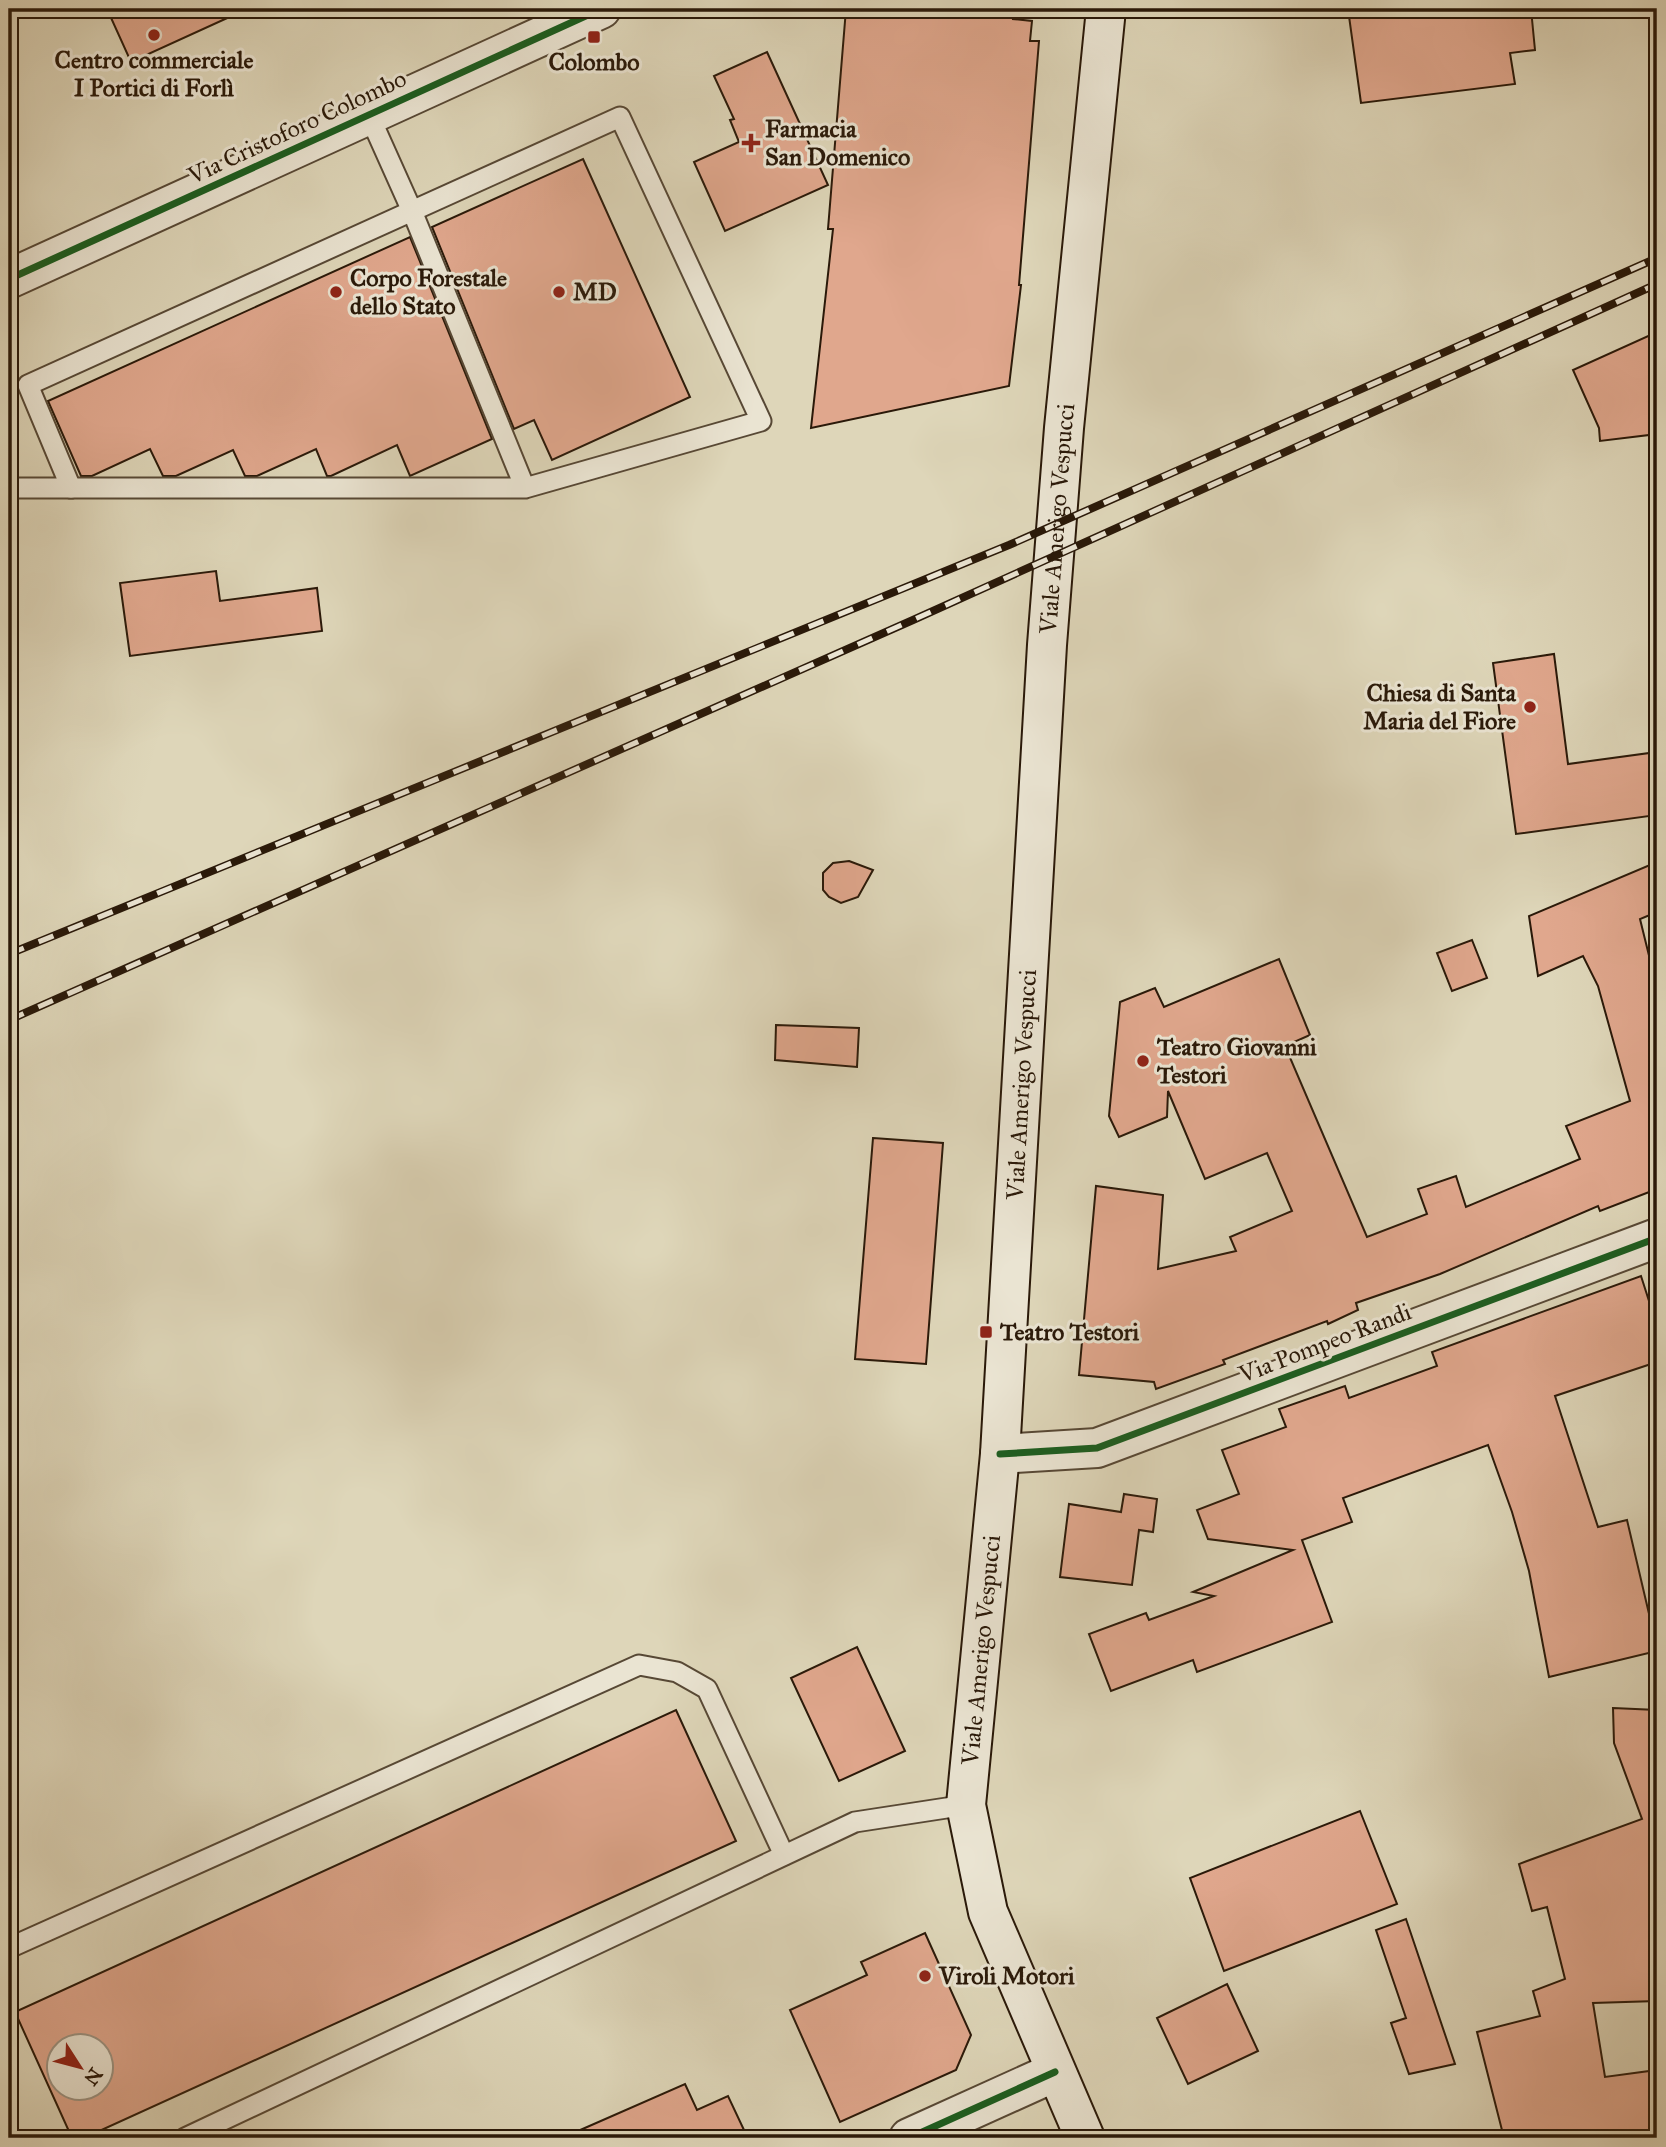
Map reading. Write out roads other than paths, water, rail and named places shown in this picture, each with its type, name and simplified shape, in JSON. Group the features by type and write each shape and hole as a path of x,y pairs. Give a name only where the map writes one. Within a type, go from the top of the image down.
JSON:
{"main road":[{"name":"Via Cristoforo Colombo","path":"9,279 601,9"},
{"name":"Viale Amerigo Vespucci","path":"1084,2138 988,1912 966,1805 1000,1454 1047,645 1064,428 1106,9"},
{"name":"Via Pompeo Randi","path":"1000,1454 1097,1448 1657,1238"},
{"path":"909,2138 1055,2072"}],"lane":[{"path":"369,115 412,211 525,488"},
{"path":"9,488 71,488 525,488 761,421 620,117 28,385 71,488"},
{"path":"9,1948 639,1665 677,1672 707,1689 785,1855"},
{"path":"185,2138 855,1822 966,1805"}],"railway":[{"path":"9,954 1009,545 1657,258"},
{"path":"9,1020 913,620 1657,284"}],"place":[{"name":"Centro commerciale I Portici di Forlì","path":"154,35"},
{"name":"Colombo","path":"594,37"},
{"name":"Farmacia San Domenico","path":"751,143"},
{"name":"Corpo Forestale dello Stato","path":"336,292"},
{"name":"MD","path":"559,292"},
{"name":"Chiesa di Santa Maria del Fiore","path":"1530,707"},
{"name":"Teatro Giovanni Testori","path":"1143,1061"},
{"name":"Teatro Testori","path":"986,1332"},
{"name":"Viroli Motori","path":"925,1976"}]}
